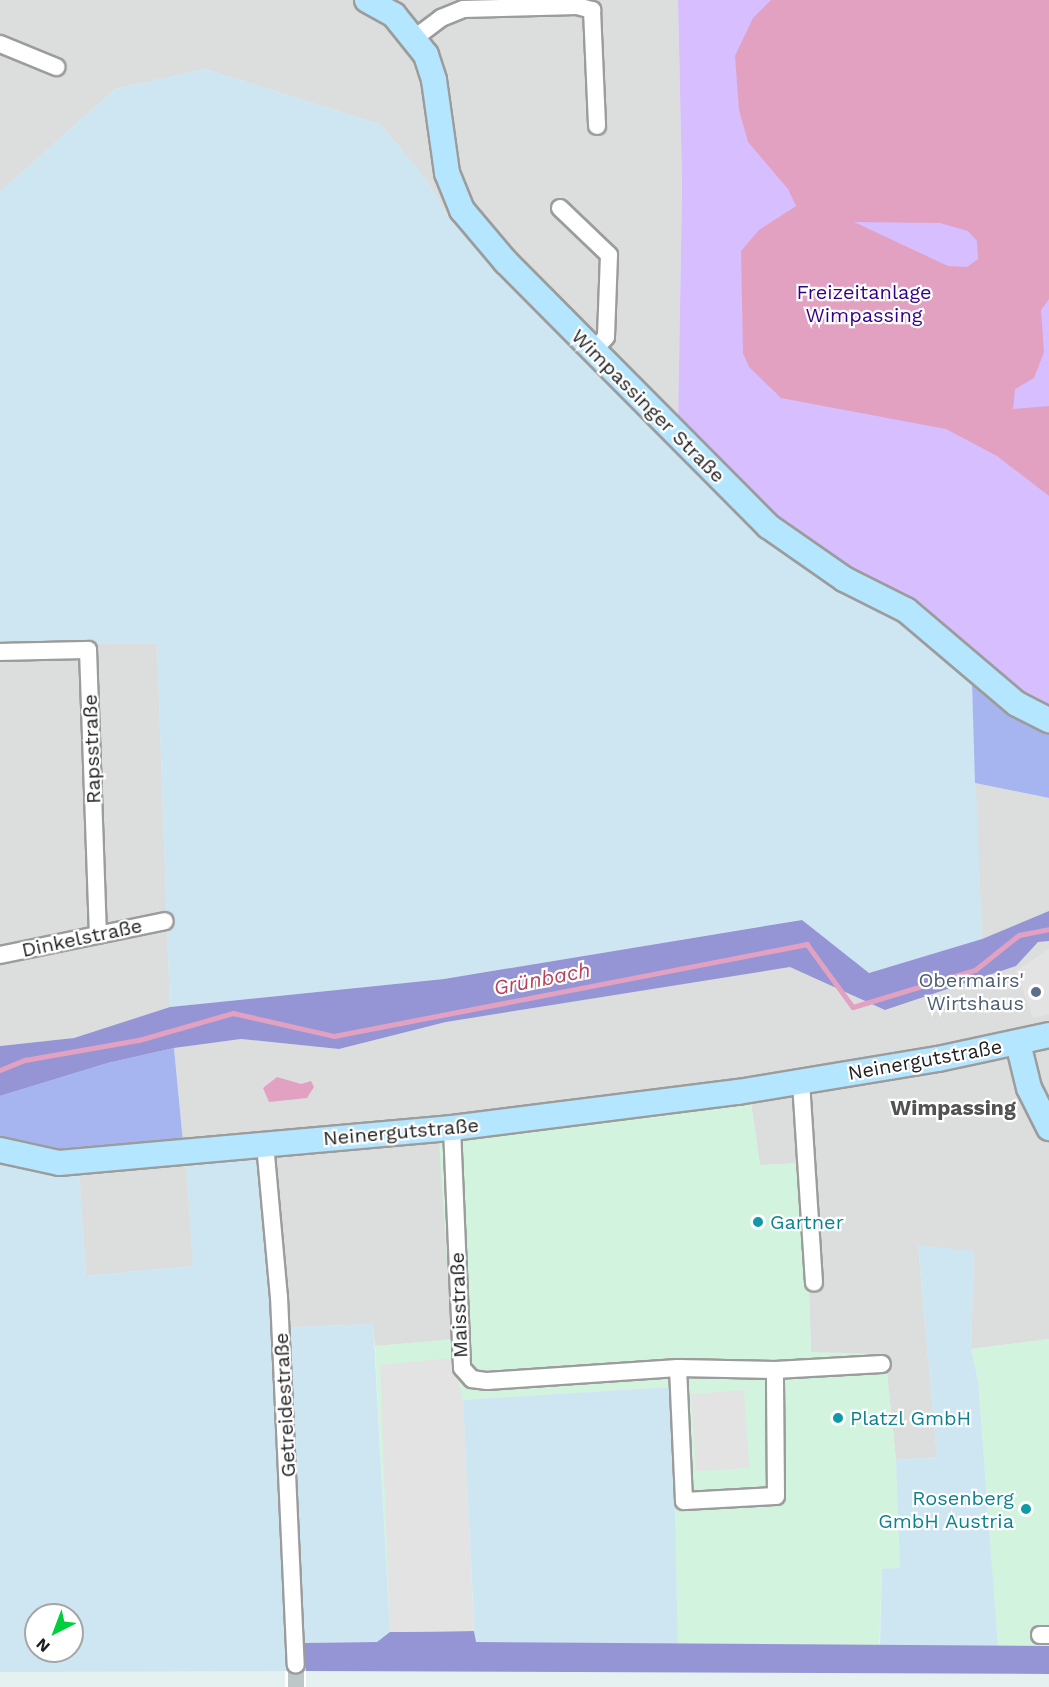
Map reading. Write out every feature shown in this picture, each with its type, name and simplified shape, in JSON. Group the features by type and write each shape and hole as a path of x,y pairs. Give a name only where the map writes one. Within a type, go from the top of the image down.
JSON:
{"street":[{"name":"Wimpassinger Straße","path":"367,0 394,15 416,37 426,54 434,80 447,173 462,210 506,262 768,526 844,579 906,610 1017,704 1049,720"},
{"path":"416,37 441,18 463,9 577,6 592,10 597,126"},
{"path":"0,44 56,68"},
{"path":"560,208 609,255 606,338 594,350"},
{"name":"Rapsstraße","path":"0,652 88,650 98,935"},
{"name":"Dinkelstraße","path":"0,955 165,921"},
{"name":"Neinergutstraße","path":"0,1150 59,1164 452,1128 801,1082 1018,1043 1049,1035"},
{"path":"1018,1043 1029,1088 1049,1128"},
{"path":"801,1082 814,1283"},
{"name":"Maisstraße","path":"452,1128 462,1368 472,1379 487,1381 678,1368 775,1370 882,1364"},
{"name":"Getreidestraße","path":"265,1144 279,1297 296,1665"},
{"path":"678,1368 684,1501 776,1496 775,1370"}],"shaded area":[{"path":"0,0 678,0 682,186 678,423 664,436 451,221 425,178 380,124 205,69 115,89 0,192"},
{"path":"771,0 1049,0 1049,299 1041,310 1044,352 1034,378 1015,389 1013,409 1049,406 1049,496 997,456 946,429 781,398 749,367 743,353 741,251 759,230 796,206 788,189 748,142 739,110 735,56 753,18","holes":["854,222 940,223 968,231 977,241 978,259 967,267 948,266"]},
{"path":"205,69 380,124 425,178 451,221 764,537 932,640 972,683 982,939 869,973 801,920 444,979 170,1007 157,644 0,643 0,192 115,89"},
{"path":"0,643 157,644 170,1007 74,1038 0,1046"},
{"path":"972,683 1015,716 1049,727 1049,798 975,783"},
{"path":"975,783 1049,798 1049,911 982,939"},
{"path":"1049,911 1049,941 1038,942 1016,966 885,1010 790,967 446,1022 339,1049 241,1039 174,1048 108,1063 0,1096 0,1046 74,1038 170,1007 444,979 802,920 869,973 982,939"},
{"path":"1038,941 1049,941 1049,1339 971,1349 974,1252 918,1246 937,1457 896,1460 885,1354 811,1353 805,1163 760,1165 751,1103 452,1340 375,1346 373,1324 276,1328 183,1142 174,1048 241,1039 339,1049 446,1022 790,966 885,1010 1016,966"},
{"name":"Obermairs' Wirtshaus","path":"1049,949 1049,1014 1033,1018 1016,971"},
{"path":"174,1048 183,1142 60,1153 0,1140 0,1096 108,1063"},
{"path":"277,1077 301,1084 311,1081 314,1087 307,1098 269,1102 263,1088"},
{"path":"751,1103 760,1165 805,1163 811,1352 885,1354 896,1460 900,1569 882,1569 879,1646 678,1645 672,1387 463,1400 474,1631 390,1632 375,1346 452,1339 439,1141"},
{"path":"261,1152 276,1328 373,1324 390,1632 377,1642 304,1643 306,1671 0,1672 0,1160 79,1171 86,1276 193,1266 186,1160"},
{"path":"186,1160 193,1266 86,1276 79,1171"},
{"path":"918,1245 974,1251 971,1349 978,1381 998,1646 880,1646 882,1569 900,1568 896,1460 937,1457"},
{"path":"1049,1339 1049,1646 998,1646 978,1381 971,1349"},
{"path":"452,1358 463,1400 474,1631 390,1632 380,1365"},
{"path":"672,1387 678,1645 475,1642 463,1400"},
{"path":"744,1390 749,1468 696,1471 691,1394"},
{"path":"474,1631 476,1642 1049,1646 1049,1674 306,1671 304,1643 377,1642 390,1632"}],"green space":[{"name":"Freizeitanlage Wimpassing","path":"678,0 1049,0 1049,706 1018,694 922,604 819,550 761,503 678,423 682,186"}],"pier":[{"path":"285,1671 306,1671 306,1687 285,1687"}],"waterway":[{"name":"Grünbach","path":"0,1070 25,1060 139,1040 233,1013 334,1036 807,944 853,1007 975,970 1019,935 1049,929"}],"tunnel":[{"path":"296,1665 296,1687"}],"place":[{"name":"Obermairs' Wirtshaus","path":"1036,992"},
{"name":"Gartner","path":"758,1222"},
{"name":"Platzl GmbH","path":"838,1418"},
{"name":"Rosenberg GmbH Austria","path":"1026,1509"}],"district":[{"name":"Wimpassing","path":"953,1108"}]}
